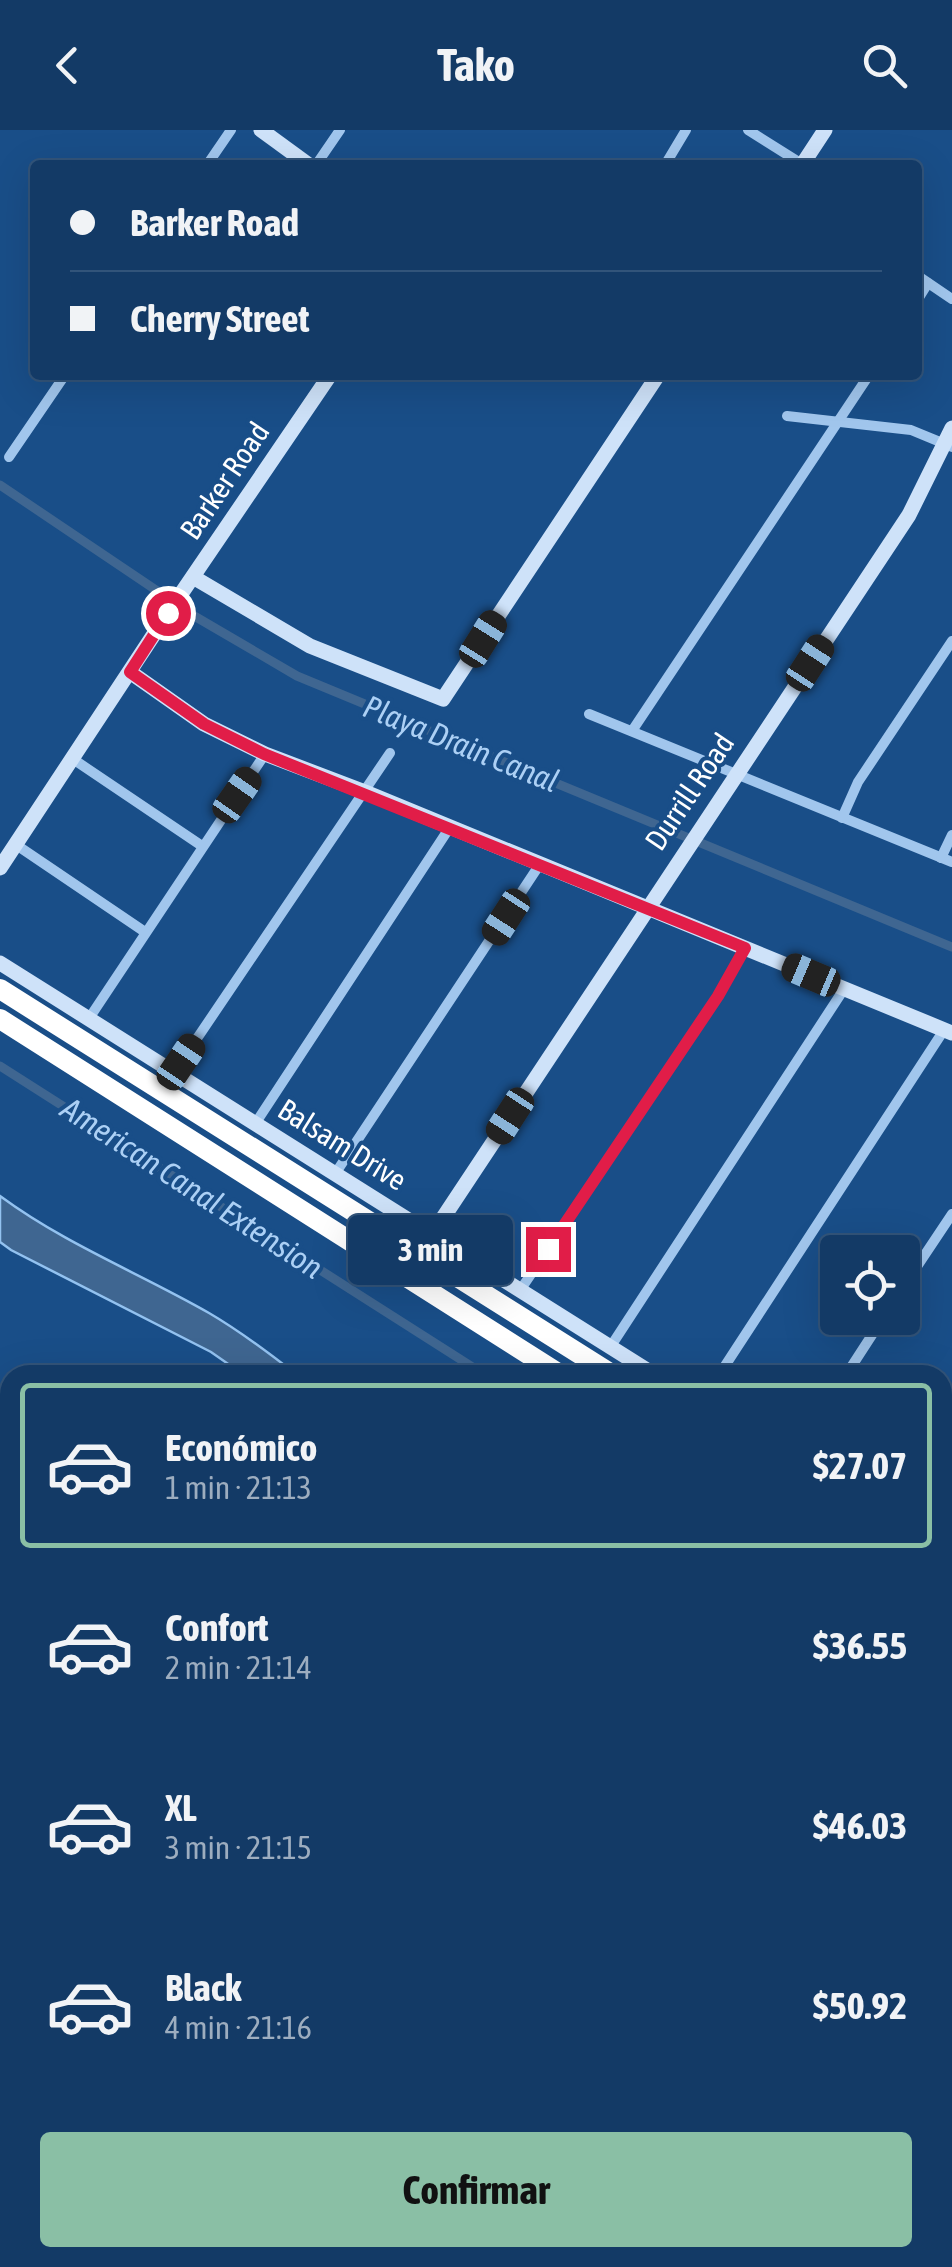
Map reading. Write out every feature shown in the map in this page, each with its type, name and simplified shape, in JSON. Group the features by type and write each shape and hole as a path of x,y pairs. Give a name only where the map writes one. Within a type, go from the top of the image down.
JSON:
{"highway":[{"path":"0,989 597,1365"},
{"path":"0,1019 545,1365"}],"street":[{"path":"210,160 231,130"},
{"path":"261,130 306,160"},
{"path":"317,160 340,130"},
{"path":"668,160 686,130"},
{"path":"748,130 794,160"},
{"path":"805,160 826,130"},
{"path":"923,280 952,299"},
{"path":"9,457 62,380"},
{"name":"Barker Road","path":"0,868 327,380"},
{"path":"193,577 310,646 439,700 447,697 523,575 655,380"},
{"path":"632,731 866,380"},
{"path":"787,416 911,430 950,439"},
{"name":"Durrill Road","path":"433,1233 909,516 950,439"},
{"path":"842,818 858,782 952,641"},
{"path":"130,672 204,724 264,754 948,1031 726,1365"},
{"path":"589,714 946,860 952,834"},
{"path":"175,1071 390,753"},
{"path":"90,1017 264,754"},
{"path":"73,759 202,846"},
{"path":"255,1124 450,827"},
{"path":"15,844 145,932"},
{"path":"334,1174 540,864"},
{"path":"521,1289 718,996 745,948"},
{"name":"Balsam Drive","path":"0,962 640,1365"},
{"path":"612,1346 844,989"},
{"path":"920,1262 952,1214"},
{"path":"853,1365 873,1335"}],"shaded area":[{"path":"0,1196 76,1244 221,1320 284,1365 230,1365 0,1242"}],"waterway":[{"name":"Playa Drain Canal","path":"0,485 196,617 297,676 952,947"},
{"name":"American Canal Extension","path":"0,1066 469,1365"}],"route":[{"path":"168,613 130,672 204,724 264,754 745,948 718,996 548,1249"}]}
